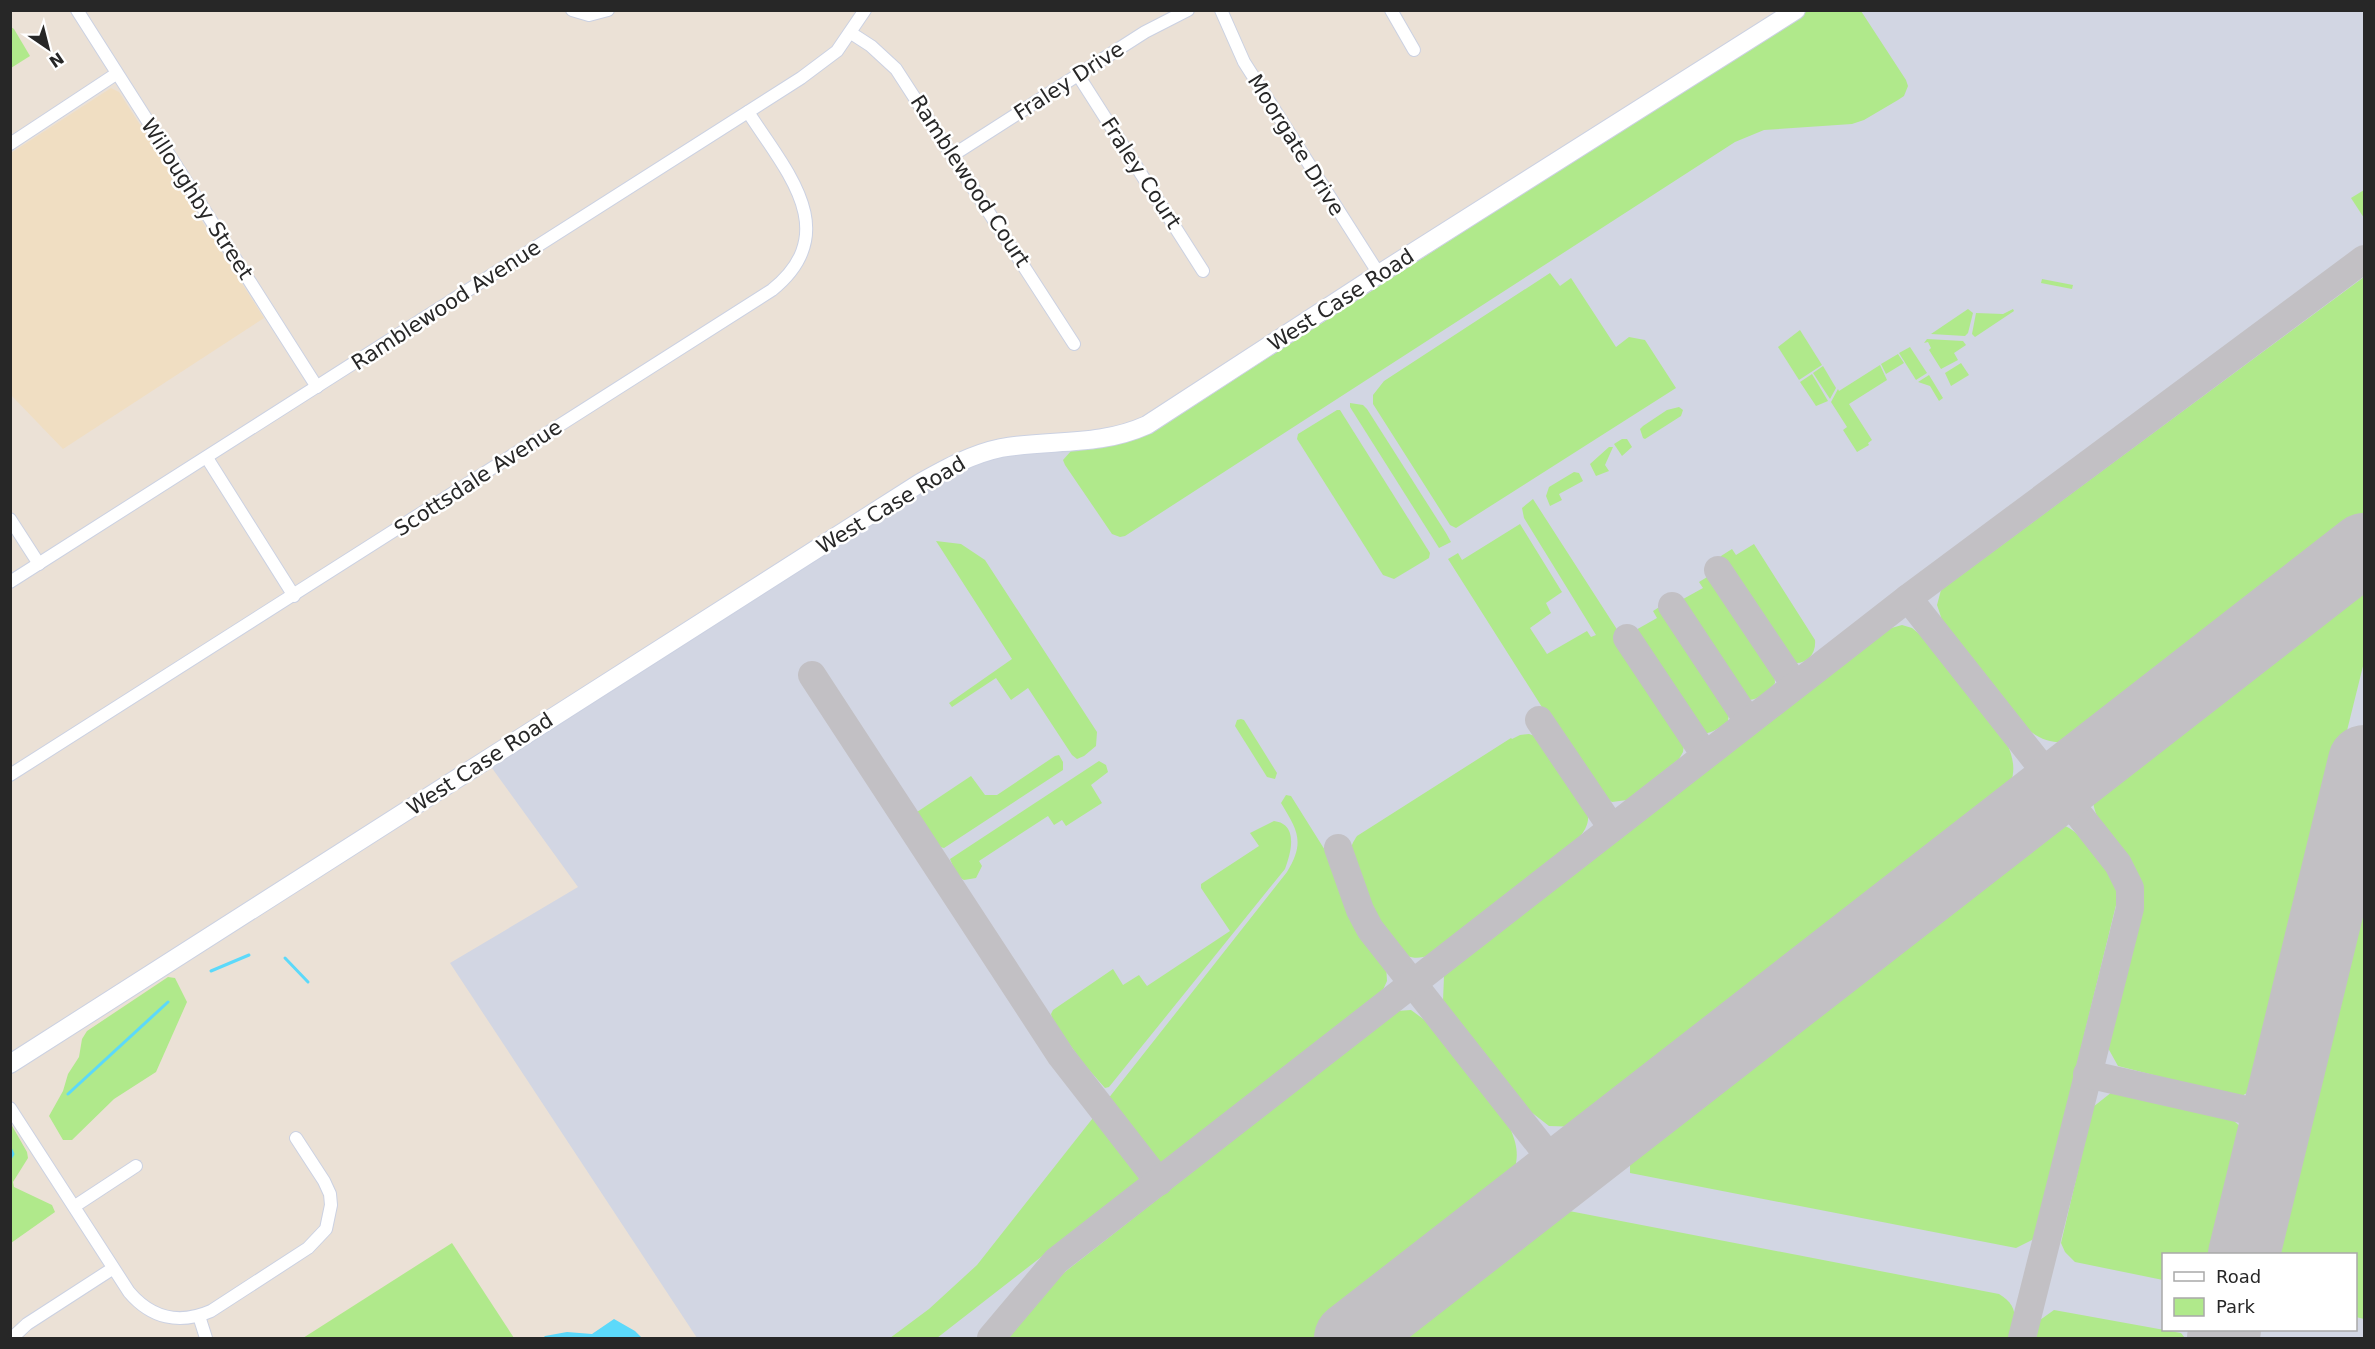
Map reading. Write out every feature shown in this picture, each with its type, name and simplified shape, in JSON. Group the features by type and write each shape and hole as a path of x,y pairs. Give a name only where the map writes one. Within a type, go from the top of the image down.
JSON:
{"main road":[{"name":"West Case Road","path":"10,1064 920,483 962,460 990,451 1018,446 1097,440 1141,428 1796,10"}],"street":[{"name":"Willoughby Street","path":"77,10 317,387"},
{"path":"576,12 589,15 608,10"},
{"name":"Ramblewood Avenue","path":"10,582 820,65 837,51 865,10"},
{"name":"Fraley Drive","path":"953,155 1144,32 1188,10"},
{"name":"Moorgate Drive","path":"1221,10 1244,62 1379,274"},
{"path":"1391,10 1414,50"},
{"name":"Ramblewood Court","path":"851,33 871,46 896,69 1074,344"},
{"path":"10,144 116,74"},
{"name":"Fraley Court","path":"1078,75 1203,271"},
{"name":"Scottsdale Avenue","path":"10,775 294,596 784,280 795,268 802,252 807,220 794,186 748,112"},
{"path":"207,458 294,596"},
{"path":"10,519 39,564"},
{"path":"10,1108 75,1206 112,1269 139,1303 148,1310 173,1319 199,1316 211,1311 308,1248 326,1229 330,1218 330,1194 324,1180 296,1138"},
{"path":"75,1206 136,1166"},
{"path":"12,1338 27,1324 112,1269"},
{"path":"199,1316 206,1338"}],"shaded area":[{"path":"1807,11 2364,11 2364,1338 697,1338 450,963 578,887 489,764 945,475 969,463 1165,424"},
{"path":"111,88 119,92 264,318 63,449 11,395 11,153"}],"green space":[{"path":"1805,11 1861,11 1906,80 1908,86 1904,96 1864,120 1852,124 1764,130 1735,142 1125,536 1112,534 1065,465 1063,460 1071,451 1165,424"},
{"path":"11,27 30,56 11,68"},
{"path":"2364,190 2364,218 2351,198"},
{"path":"1550,273 1560,286 1571,278 1616,347 1629,337 1645,340 1676,388 1456,528 1450,525 1373,404 1373,395 1384,381"},
{"path":"2364,277 2364,518 2079,741 2053,742 2033,733 2019,721 1943,623 1937,605 1941,590"},
{"path":"2042,279 2073,285 2072,289 2041,283"},
{"path":"1968,309 1973,313 1968,333 1965,336 1931,334"},
{"path":"2013,309 2014,311 1975,337 1972,334 1976,313 2003,314"},
{"path":"1800,330 1822,365 1799,380 1778,347"},
{"path":"1927,339 1963,341 1966,345 1954,353 1958,360 1941,369 1929,350 1931,348 1928,342 1924,343"},
{"path":"1910,347 1927,373 1916,380 1899,353"},
{"path":"1898,354 1904,363 1886,374 1881,364"},
{"path":"1961,363 1969,375 1951,386 1945,373"},
{"path":"1880,365 1887,380 1849,404 1872,440 1868,443 1869,445 1857,452 1843,430 1847,427 1831,402 1838,389 1839,391"},
{"path":"1823,366 1836,388 1830,399 1813,373"},
{"path":"1812,374 1828,401 1816,406 1800,382"},
{"path":"1929,375 1943,398 1939,401 1930,386 1918,382"},
{"path":"1350,403 1363,405 1367,409 1451,542 1439,548 1350,407"},
{"path":"1679,407 1683,410 1681,416 1645,439 1643,438 1640,429 1643,426 1667,410"},
{"path":"1340,410 1430,553 1429,558 1394,579 1383,575 1297,439 1298,434"},
{"path":"1627,439 1632,447 1622,456 1614,444"},
{"path":"1609,447 1613,447 1605,465 1609,471 1596,476 1590,464"},
{"path":"1574,472 1579,473 1583,481 1559,494 1562,500 1550,506 1546,496 1549,487"},
{"path":"1533,499 1685,735 1683,752 1679,759 1627,800 1612,802 1594,789 1448,559 1458,553 1462,560 1520,524 1562,592 1546,603 1551,613 1530,628 1547,654 1587,631 1591,637 1596,635 1524,518 1522,508"},
{"path":"936,541 961,544 985,560 1097,732 1096,746 1084,756 1077,759 1072,755 1028,688 1011,700 996,678 952,707 949,703 1012,659"},
{"path":"1754,544 1815,640 1813,653 1805,661 1795,663 1783,658 1719,561 1721,556 1732,549 1736,555"},
{"path":"1712,574 1774,668 1775,683 1767,692 1752,700 1737,695 1676,603 1703,588 1699,582"},
{"path":"2364,580 2364,662 2259,1086 2240,1097 2118,1066 2108,1048 2143,906 2141,887 2135,871 2099,820 2094,807 2093,792"},
{"path":"1661,606 1667,608 1730,706 1728,721 1714,731 1700,733 1690,725 1632,635 1634,631 1657,618 1653,611"},
{"path":"1902,625 1912,628 1923,637 2006,741 2012,757 2013,771 2011,784 2004,800 1582,1127 1549,1126 1526,1108 1443,1001 1444,976 1867,644 1888,629"},
{"path":"1237,720 1244,720 1277,773 1275,779 1267,777 1235,726"},
{"path":"1529,734 1538,737 1543,742 1578,791 1587,812 1588,820 1585,829 1580,837 1430,955 1418,958 1407,956 1398,950 1379,927 1363,897 1350,857 1354,841 1357,836 1511,738"},
{"path":"1059,755 1063,762 1063,770 944,848 940,847 917,812 971,776 985,795 997,795"},
{"path":"1099,761 1106,765 1108,772 1091,785 1102,803 1066,826 1062,820 1054,825 1048,816 979,861 982,866 976,878 964,880 957,876 950,859"},
{"path":"1286,795 1291,796 1328,855 1359,929 1386,965 1387,981 1382,992 937,1338 890,1338 929,1309 977,1265 1287,872 1296,852 1297,837 1292,821 1281,803"},
{"path":"1274,821 1282,823 1290,833 1291,848 1285,869 1109,1087 1105,1088 1083,1063 1053,1021 1051,1014 1053,1010 1113,969 1123,985 1139,975 1147,986 1230,931 1201,888 1201,884 1259,846 1250,833"},
{"path":"2058,824 2067,827 2086,842 2110,877 2118,897 2034,1239 2016,1248 1630,1173 1630,1158 2050,826"},
{"path":"2364,867 2364,1319 2357,1317 2357,1253 2271,1253"},
{"path":"168,977 175,978 187,1002 156,1072 114,1099 72,1140 63,1140 49,1116 63,1091 68,1074 79,1057 82,1039 87,1031"},
{"path":"1411,1010 1426,1021 1510,1128 1517,1156 1510,1184 1313,1338 1008,1338 1056,1279 1397,1011"},
{"path":"2112,1092 2234,1121 2244,1130 2248,1145 2221,1253 2162,1253 2162,1280 2075,1262 2065,1252 2061,1243 2093,1107"},
{"path":"11,1124 28,1158 13,1182 14,1187 52,1205 55,1212 11,1243"},
{"path":"1564,1210 1999,1294 2013,1308 2015,1319 2011,1338 1392,1338 1553,1213"},
{"path":"452,1243 514,1338 303,1338"},
{"path":"2054,1310 2181,1333 2185,1338 2035,1338 2040,1320"}],"water":[{"path":"614,1319 635,1331 642,1338 543,1338 567,1332 592,1334"}],"waterway":[{"path":"211,971 249,955"},
{"path":"285,958 308,982"},
{"path":"68,1094 168,1002"},
{"path":"10,1148 13,1154 10,1159"}],"taxiway":[{"path":"991,1338 1056,1261 1908,598 2364,259"},
{"path":"1718,570 1795,685"},
{"path":"1908,598 2118,864 2130,888 2130,908 2022,1338"},
{"path":"1672,606 1748,721"},
{"path":"1627,638 1705,755"},
{"path":"812,675 1061,1056 1159,1182"},
{"path":"1539,720 1612,828"},
{"path":"1338,848 1360,910 1370,929 1562,1173"},
{"path":"2087,1074 2277,1117"}],"runway":[{"path":"1350,1338 2364,549"},
{"path":"2244,1253 2364,761"},
{"path":"2223,1338 2225,1331"}]}
